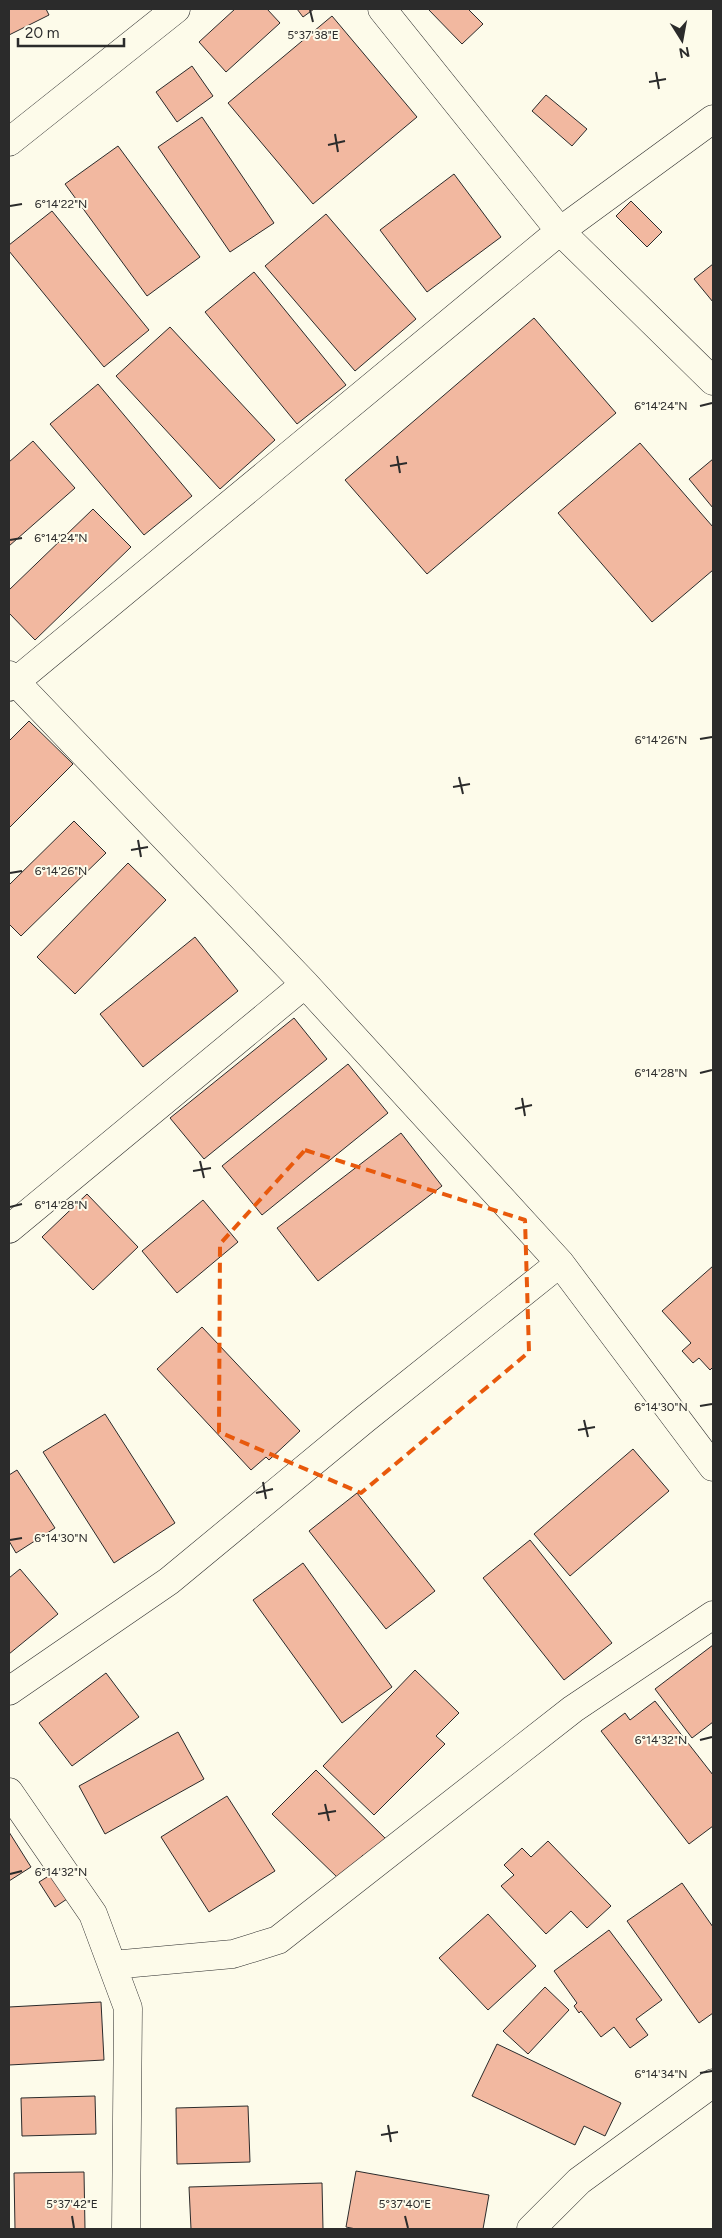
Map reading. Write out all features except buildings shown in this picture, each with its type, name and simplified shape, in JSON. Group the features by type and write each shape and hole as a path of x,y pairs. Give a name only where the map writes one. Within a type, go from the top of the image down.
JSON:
{"street":[{"path":"9,142 176,9"},
{"path":"382,9 560,231 713,381"},
{"path":"713,119 560,231 11,681 305,984 560,1262 713,1467"},
{"path":"9,1229 305,984"},
{"path":"9,1691 169,1581 365,1419 560,1262"},
{"path":"112,1966 233,1954 278,1940 574,1709 713,1615"},
{"path":"9,1792 93,1914 128,2008 126,2229"},
{"path":"531,2229 579,2181 713,2083"}],"highlighted area":[{"path":"305,1150 525,1220 529,1352 361,1493 219,1432 220,1244"}]}
